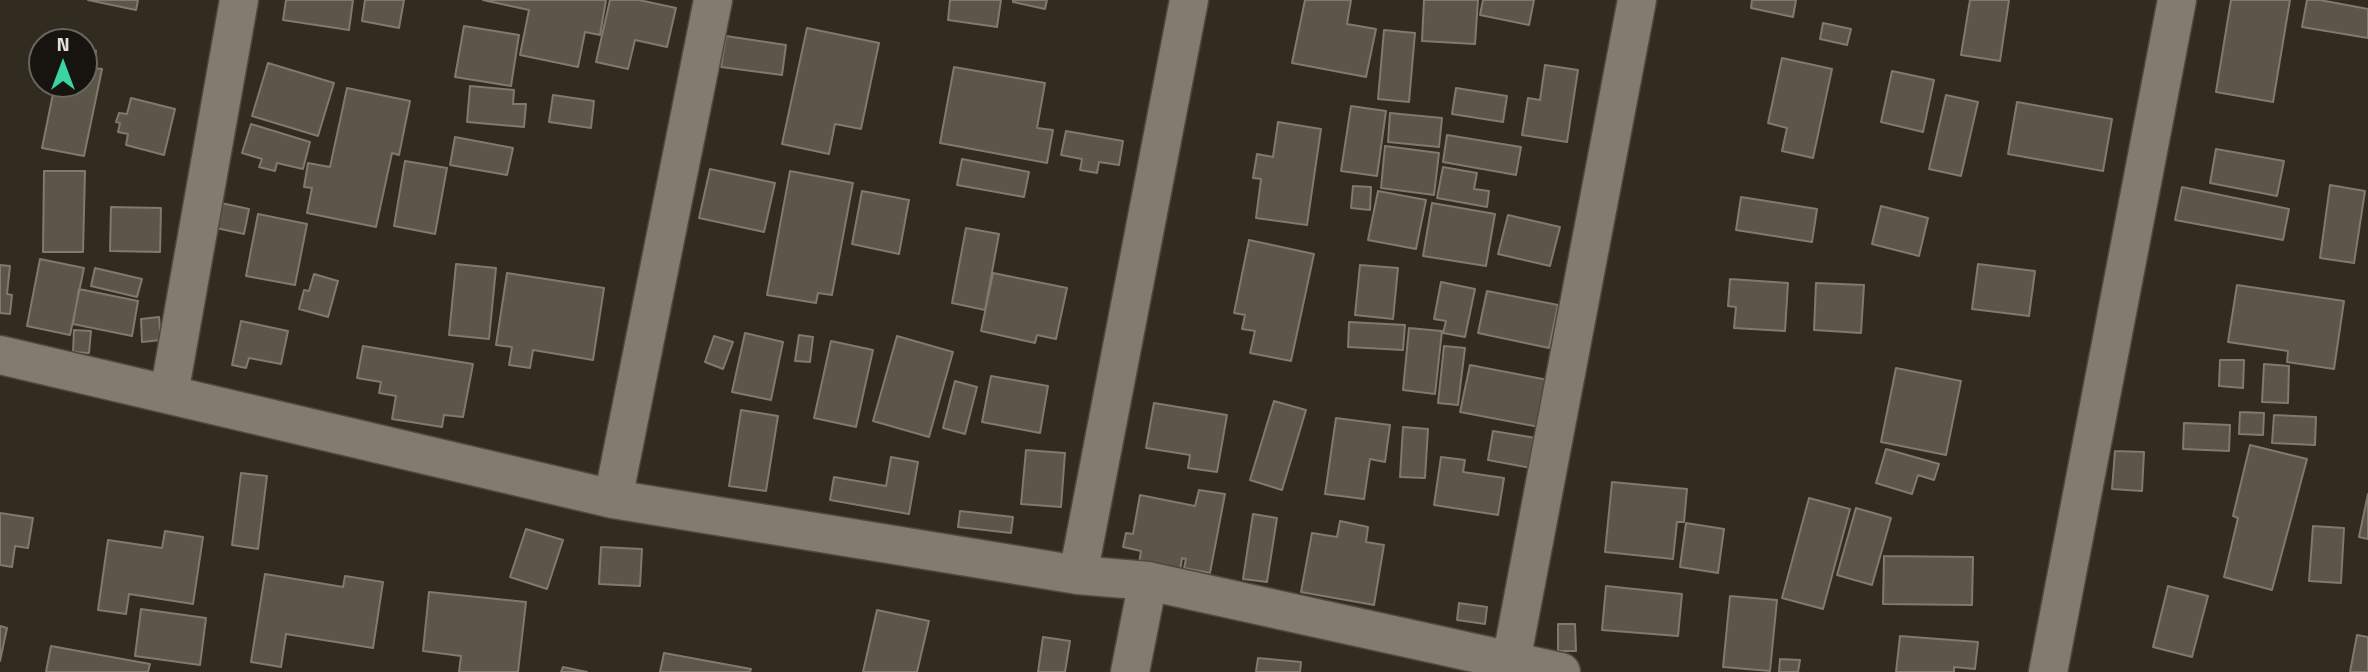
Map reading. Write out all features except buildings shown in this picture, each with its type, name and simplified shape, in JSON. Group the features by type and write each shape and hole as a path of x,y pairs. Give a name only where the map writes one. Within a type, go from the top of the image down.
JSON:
{"street":[{"path":"169,394 239,0"},
{"path":"613,499 713,0"},
{"path":"1078,575 1189,0"},
{"path":"1510,667 1637,0"},
{"path":"2048,672 2177,0"},
{"path":"0,355 613,499 1078,575 1148,582 1510,667 1561,672"},
{"path":"1130,672 1148,582"}]}
